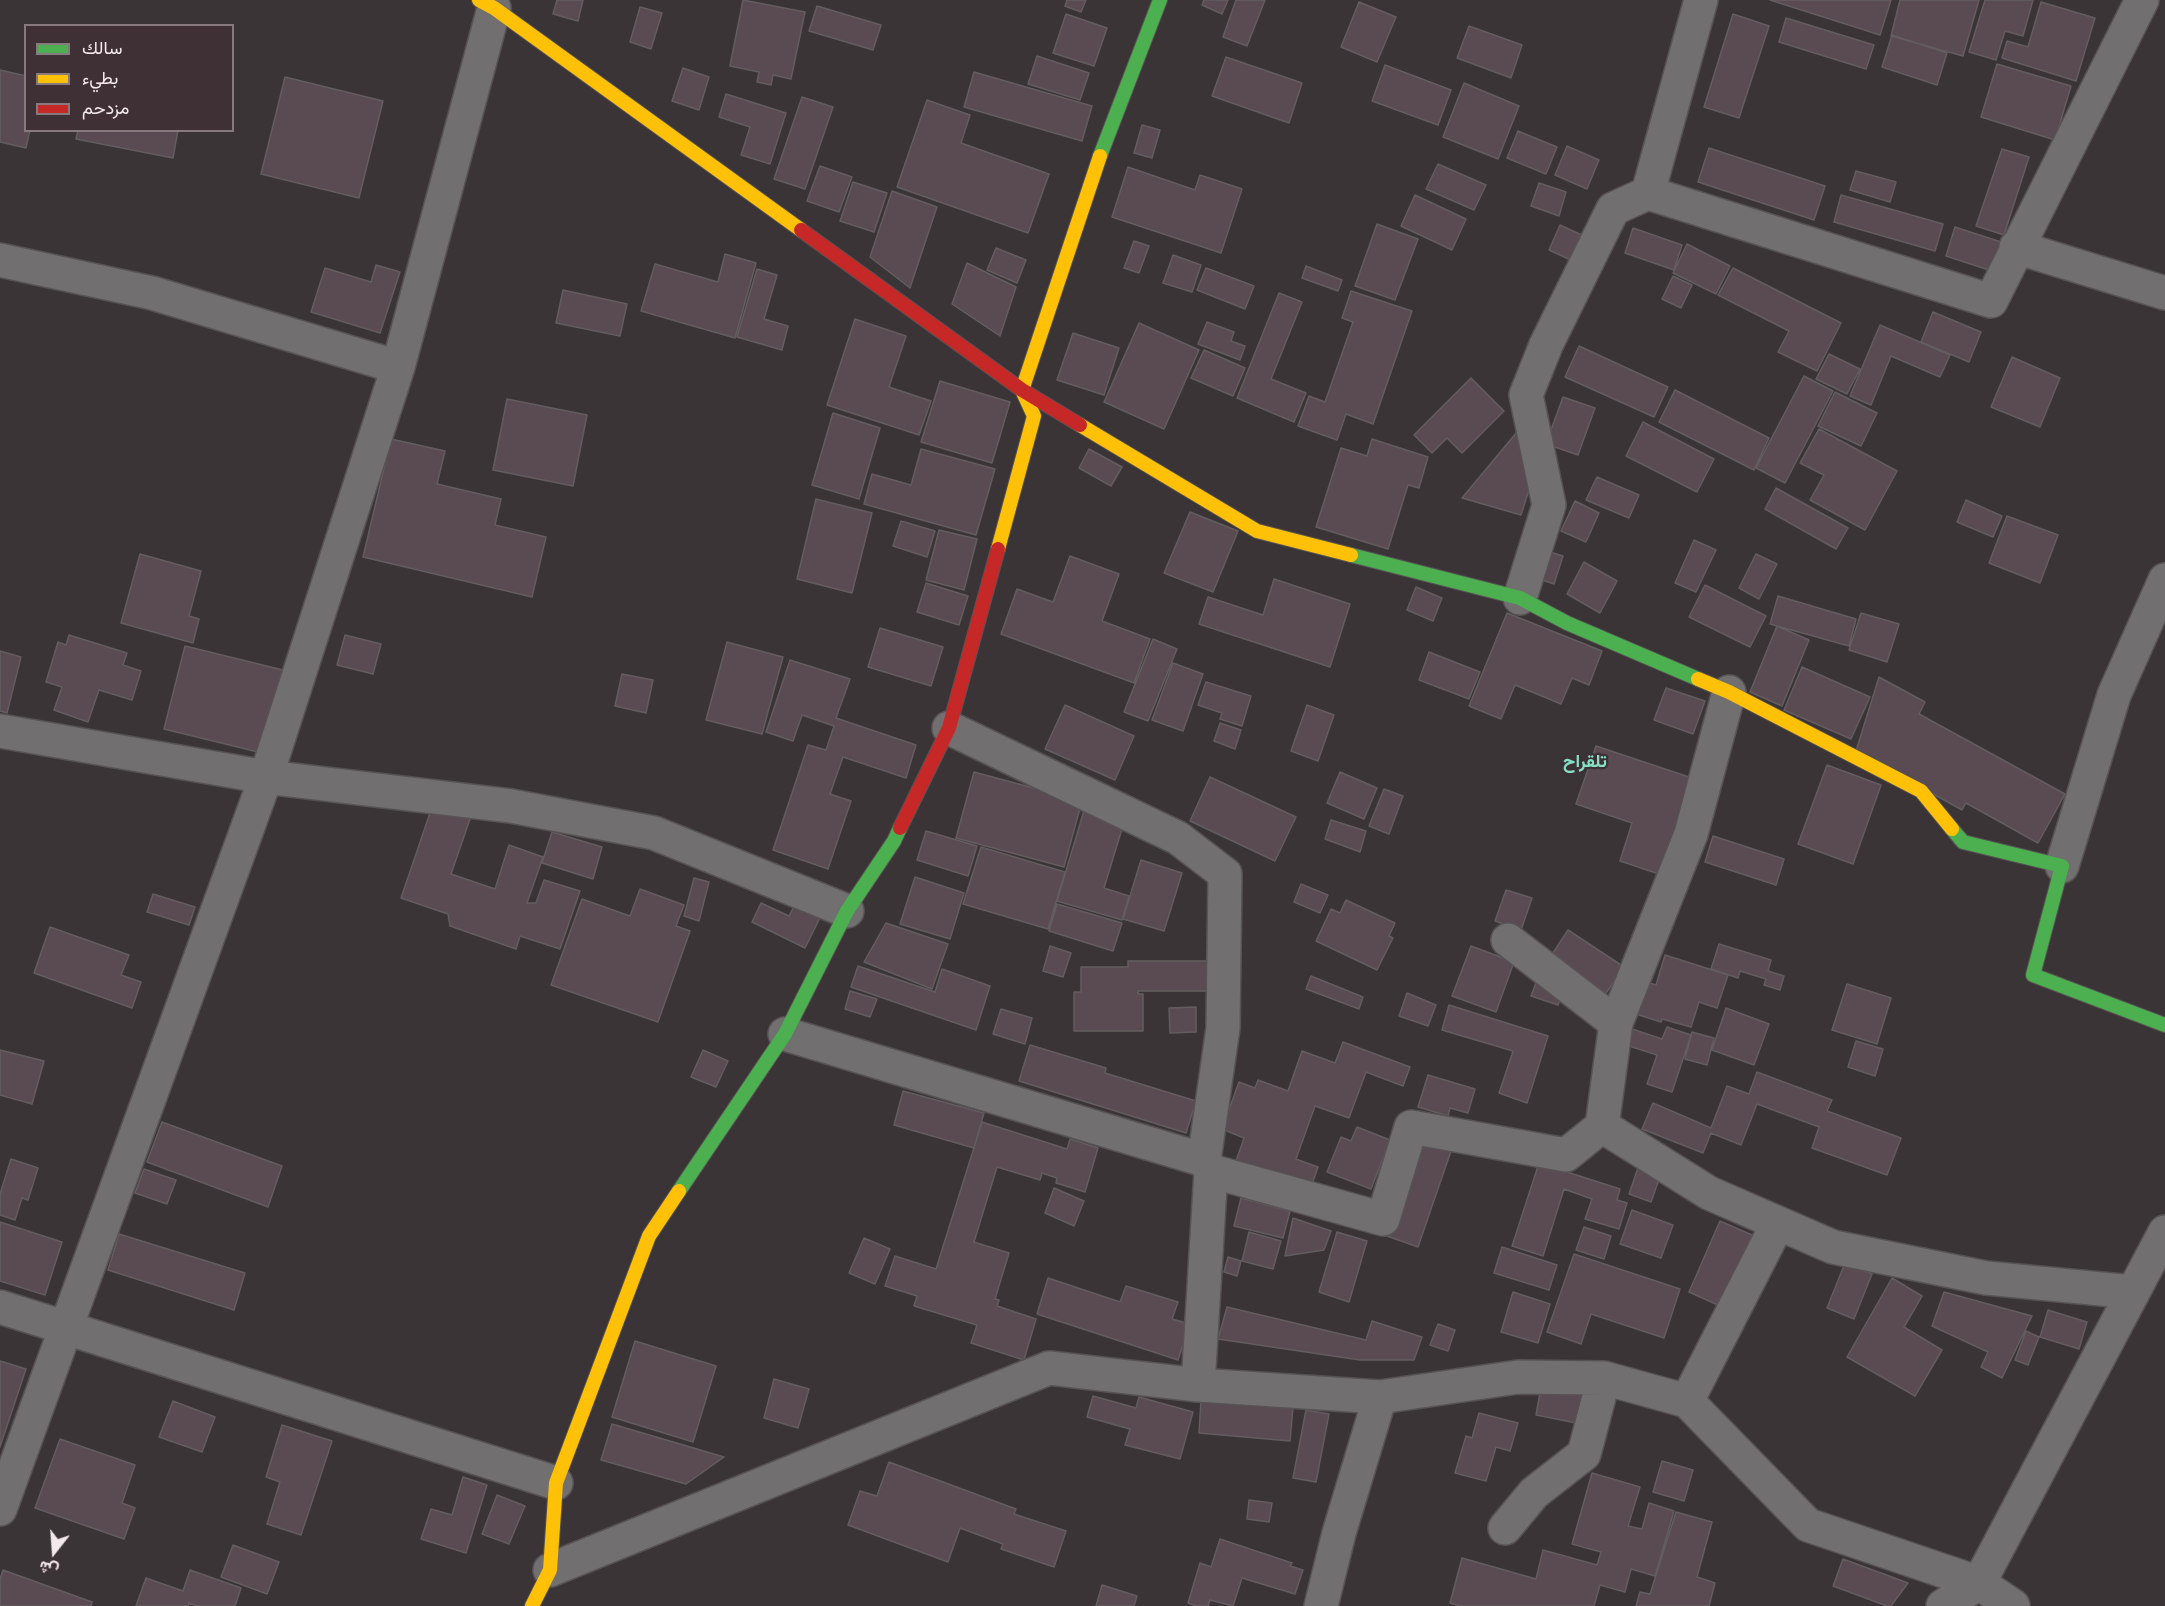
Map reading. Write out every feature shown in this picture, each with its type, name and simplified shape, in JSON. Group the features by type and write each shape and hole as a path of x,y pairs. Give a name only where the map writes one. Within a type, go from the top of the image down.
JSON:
{"street":[{"path":"532,1606 550,1569 556,1483 649,1236 785,1034 847,911 894,841 949,728 1034,416 1022,390 1090,183 1160,0"},
{"path":"1648,193 1701,0"},
{"path":"1520,598 1549,505 1526,395 1546,345 1613,209 1648,193 1991,301 2016,247 2142,0"},
{"path":"0,1509 266,777 398,367 487,4 1022,390 1257,531 1520,598 1568,623 1729,692 1921,790 1964,842 2062,866"},
{"path":"2016,247 2165,292"},
{"path":"0,260 152,293 398,367"},
{"path":"2165,580 2114,695 2062,866 2033,975 2165,1026"},
{"path":"785,1034 1383,1219 1411,1127 1566,1155 1602,1126 1616,1023 1691,834 1729,692"},
{"path":"949,728 1178,838 1226,874 1223,1028 1208,1165 1198,1385"},
{"path":"0,731 266,777 511,806 654,833 847,911"},
{"path":"1508,940 1616,1023"},
{"path":"1602,1126 1709,1193 1833,1247 1986,1278 2133,1292"},
{"path":"1687,1401 1778,1222"},
{"path":"1943,1606 1979,1583 2165,1232"},
{"path":"0,1306 556,1483"},
{"path":"550,1569 1049,1368 1198,1385 1380,1397 1518,1377 1605,1377 1687,1401 1808,1525 1979,1583 2013,1606"},
{"path":"1505,1527 1534,1493 1584,1454 1605,1377"},
{"path":"1321,1606 1339,1533 1380,1397"}],"building":[{"path":"557,0 583,0 578,21 553,14"},
{"path":"743,0 805,12 791,79 773,75 771,85 757,82 759,72 730,66"},
{"path":"1067,0 1086,0 1081,12 1065,6"},
{"path":"1204,0 1228,0 1222,14 1202,5"},
{"path":"1236,0 1265,0 1247,46 1223,37"},
{"path":"1770,0 1891,0 1880,35"},
{"path":"1900,0 1979,0 1963,56 1891,36"},
{"path":"1985,0 2033,0 2023,36 2005,31 1996,60 1969,52"},
{"path":"1359,2 1396,17 1377,62 1341,47"},
{"path":"2041,2 2095,18 2076,81 2002,58 2007,41 2028,47"},
{"path":"817,6 881,25 873,50 809,31"},
{"path":"640,7 662,13 651,49 630,42"},
{"path":"1066,14 1107,28 1094,66 1053,53"},
{"path":"1733,14 1769,26 1739,118 1704,107"},
{"path":"1786,18 1874,45 1866,69 1779,42"},
{"path":"1469,26 1522,45 1511,78 1457,58"},
{"path":"1892,35 1947,53 1937,85 1882,67"},
{"path":"1037,56 1089,73 1080,100 1028,84"},
{"path":"1226,57 1302,83 1289,123 1212,96"},
{"path":"1997,64 2071,86 2055,140 1981,117"},
{"path":"1385,65 1451,90 1438,125 1372,101"},
{"path":"683,68 709,77 699,110 672,101"},
{"path":"0,70 24,76 24,132 30,132 26,148 0,142"},
{"path":"974,72 1092,106 1082,141 964,107"},
{"path":"285,77 383,101 359,198 261,174"},
{"path":"1464,83 1519,106 1498,159 1443,137"},
{"path":"726,94 786,113 770,164 741,155 750,127 719,117"},
{"path":"802,97 833,107 805,189 774,179"},
{"path":"927,100 970,115 961,143 1049,174 1028,233 897,187"},
{"path":"1142,125 1160,130 1152,158 1134,153"},
{"path":"1518,131 1557,147 1546,174 1507,158"},
{"path":"78,132 178,132 173,158 76,139"},
{"path":"1567,146 1599,160 1587,189 1555,175"},
{"path":"1709,148 1825,186 1814,220 1698,182"},
{"path":"2002,149 2029,157 2004,235 1976,226"},
{"path":"1438,164 1486,185 1474,210 1426,189"},
{"path":"820,166 852,177 839,212 807,201"},
{"path":"1128,167 1195,190 1200,175 1242,189 1221,253 1112,217"},
{"path":"1856,171 1896,182 1890,202 1850,190"},
{"path":"853,182 887,193 874,232 840,221"},
{"path":"1539,183 1566,192 1559,216 1531,206"},
{"path":"892,191 937,207 910,288 870,257"},
{"path":"1415,195 1466,219 1452,250 1401,226"},
{"path":"1841,195 1943,224 1935,251 1834,222"},
{"path":"1377,224 1418,239 1395,300 1355,286"},
{"path":"1560,225 1586,237 1575,262 1549,250"},
{"path":"1955,227 2001,242 1992,271 1946,256"},
{"path":"1633,228 1682,245 1674,270 1625,253"},
{"path":"1134,241 1149,246 1139,273 1124,268"},
{"path":"1687,244 1730,266 1716,294 1673,273"},
{"path":"996,248 1026,260 1017,283 987,270"},
{"path":"725,254 756,263 735,338 641,311 655,264 718,282"},
{"path":"1173,255 1201,265 1192,292 1163,283"},
{"path":"967,263 1016,287 1000,336 952,304"},
{"path":"376,265 400,272 380,333 311,312 325,268 371,282"},
{"path":"1306,266 1342,280 1338,291 1302,278"},
{"path":"1206,268 1254,286 1245,309 1197,290"},
{"path":"1733,268 1841,323 1817,371 1778,352 1789,331 1718,295"},
{"path":"757,269 777,275 764,319 788,326 782,350 737,337"},
{"path":"1673,276 1692,285 1681,308 1662,299"},
{"path":"563,290 627,304 620,336 556,323"},
{"path":"1351,291 1412,311 1373,424 1346,414 1337,440 1298,426 1309,396 1325,402 1353,322 1342,318"},
{"path":"1279,293 1302,302 1271,379 1306,393 1294,422 1237,398"},
{"path":"1933,312 1981,332 1969,362 1921,342"},
{"path":"855,319 906,336 889,387 931,401 919,435 827,405"},
{"path":"1207,322 1234,332 1231,341 1245,346 1240,360 1198,344"},
{"path":"1139,323 1199,350 1164,429 1104,402"},
{"path":"1880,325 1950,355 1940,377 1891,356 1871,405 1850,396"},
{"path":"1073,333 1119,348 1104,395 1057,380"},
{"path":"1579,346 1668,387 1654,417 1565,377"},
{"path":"1204,350 1245,368 1233,396 1191,378"},
{"path":"1829,354 1860,369 1847,394 1816,379"},
{"path":"2012,357 2060,378 2040,427 1991,407"},
{"path":"1804,376 1833,391 1785,483 1756,468"},
{"path":"1471,378 1504,411 1462,453 1447,438 1432,453 1414,435"},
{"path":"940,381 1010,402 992,463 921,442"},
{"path":"1675,390 1769,438 1754,470 1659,422"},
{"path":"1835,392 1877,413 1861,446 1818,426"},
{"path":"1563,397 1595,408 1578,455 1546,444"},
{"path":"507,399 587,415 573,486 493,470"},
{"path":"833,413 880,428 859,499 812,485"},
{"path":"1643,422 1714,459 1697,492 1626,456"},
{"path":"1819,429 1897,471 1865,530 1810,500 1824,475 1800,463"},
{"path":"1517,432 1535,471 1521,515 1462,498"},
{"path":"391,439 445,451 437,484 501,499 495,525 546,537 532,597 363,557"},
{"path":"1372,439 1428,457 1419,488 1408,485 1388,549 1316,527 1341,448 1367,456"},
{"path":"921,449 995,469 976,535 864,504 872,474 911,485"},
{"path":"1089,449 1122,467 1111,486 1079,468"},
{"path":"1597,477 1639,495 1629,518 1586,500"},
{"path":"1776,488 1848,528 1836,549 1765,509"},
{"path":"816,499 872,513 852,593 797,579"},
{"path":"1966,500 2002,516 1993,537 1957,522"},
{"path":"1575,501 1599,513 1586,542 1561,531"},
{"path":"1190,512 1238,531 1213,592 1164,573"},
{"path":"2007,516 2058,535 2040,583 1989,563"},
{"path":"901,521 935,531 927,557 893,546"},
{"path":"939,530 977,539 964,590 926,580"},
{"path":"1694,540 1716,550 1696,592 1675,583"},
{"path":"1547,551 1563,556 1554,584 1539,579"},
{"path":"140,554 201,571 189,616 199,619 193,643 121,623"},
{"path":"1756,554 1777,564 1759,599 1739,588"},
{"path":"1070,556 1119,574 1102,621 1150,639 1134,683 1001,634 1017,589 1053,602"},
{"path":"1584,562 1617,581 1600,613 1567,594"},
{"path":"1274,579 1350,604 1330,667 1199,624 1208,597 1263,615"},
{"path":"926,583 968,596 959,625 917,612"},
{"path":"1705,585 1766,616 1750,647 1689,617"},
{"path":"1416,587 1442,598 1433,621 1407,610"},
{"path":"1778,596 1856,619 1849,646 1770,624"},
{"path":"1507,613 1602,651 1589,685 1572,678 1561,704 1515,685 1501,719 1469,706"},
{"path":"1861,613 1899,624 1887,662 1849,650"},
{"path":"1777,626 1809,640 1782,706 1750,692"},
{"path":"880,628 943,647 931,686 868,667"},
{"path":"69,635 127,653 123,665 141,671 132,700 99,690 88,722 54,710 62,687 46,682 58,642 66,645"},
{"path":"345,635 381,644 373,674 337,665"},
{"path":"1153,639 1177,649 1148,721 1124,712"},
{"path":"727,642 783,657 762,734 706,720"},
{"path":"185,646 283,670 262,753 164,729"},
{"path":"0,651 21,657 7,713 0,711"},
{"path":"1429,652 1480,672 1469,699 1419,680"},
{"path":"790,660 850,679 836,718 916,745 906,778 843,757 830,794 851,801 828,869 773,850 808,745 826,750 834,726 802,715 793,741 766,732"},
{"path":"1173,663 1203,674 1183,731 1152,720"},
{"path":"1802,667 1870,697 1851,739 1784,710"},
{"path":"622,674 653,680 646,713 615,706"},
{"path":"1879,677 1925,702 1919,714 2065,794 2038,843 1966,803 1962,810 1856,751"},
{"path":"1206,682 1251,696 1242,726 1220,719 1222,713 1198,705"},
{"path":"1666,688 1705,701 1693,734 1654,720"},
{"path":"1065,705 1134,736 1115,780 1045,749"},
{"path":"1307,705 1334,715 1318,761 1291,751"},
{"path":"1220,723 1241,730 1235,749 1214,741"},
{"path":"1596,746 1698,780 1665,876 1620,861 1632,823 1576,804"},
{"path":"1827,765 1881,785 1853,864 1798,844"},
{"path":"974,772 1082,801 1064,867 956,838"},
{"path":"1340,772 1377,788 1364,819 1327,803"},
{"path":"1210,777 1296,817 1275,861 1190,821"},
{"path":"1384,789 1403,796 1389,834 1369,826"},
{"path":"432,807 470,819 451,874 495,889 509,845 543,857 527,903 536,903 544,880 580,891 560,949 520,936 516,949 450,926 448,914 401,898"},
{"path":"1085,807 1125,819 1104,888 1129,896 1122,920 1057,901"},
{"path":"1331,820 1366,831 1360,852 1325,839"},
{"path":"926,831 977,846 968,876 917,860"},
{"path":"552,832 602,847 593,879 542,863"},
{"path":"1713,836 1784,859 1776,885 1705,862"},
{"path":"981,847 1065,872 1048,929 963,904"},
{"path":"1141,860 1182,873 1164,931 1123,919"},
{"path":"915,877 964,893 950,939 900,924"},
{"path":"694,878 709,882 699,921 684,916"},
{"path":"1301,884 1328,895 1320,913 1294,902"},
{"path":"640,889 684,905 676,926 690,931 658,1022 551,985 582,899 630,916"},
{"path":"1506,890 1532,898 1521,930 1495,921"},
{"path":"153,894 195,907 189,925 147,912"},
{"path":"798,899 823,912 805,948 752,922 761,903 789,916"},
{"path":"1346,900 1395,923 1389,936 1393,938 1377,970 1316,941 1331,909 1340,913"},
{"path":"1057,904 1122,923 1113,951 1049,931"},
{"path":"886,923 948,944 932,989 864,962"},
{"path":"50,927 129,955 121,975 141,982 132,1008 34,973"},
{"path":"1568,930 1624,967 1606,993 1551,956"},
{"path":"1719,944 1771,960 1768,971 1784,976 1780,990 1764,985 1766,979 1740,971 1738,978 1711,969"},
{"path":"1050,946 1071,953 1063,977 1043,971"},
{"path":"1471,946 1514,962 1496,1012 1452,996"},
{"path":"1665,955 1728,975 1717,1008 1699,1002 1691,1027 1662,1019 1661,1022 1633,1013 1643,981 1656,985"},
{"path":"1128,961 1209,961 1209,991 1138,991 1138,994 1143,994 1143,1031 1074,1031 1074,992 1081,992 1081,967 1128,967"},
{"path":"858,966 935,992 942,969 990,986 976,1030 851,987"},
{"path":"1311,976 1363,997 1359,1009 1306,989"},
{"path":"1537,980 1564,990 1558,1005 1531,996"},
{"path":"1847,984 1891,998 1877,1044 1832,1030"},
{"path":"850,991 877,999 870,1017 845,1009"},
{"path":"1407,993 1436,1005 1428,1026 1399,1016"},
{"path":"1449,1005 1548,1036 1527,1103 1499,1093 1513,1051 1442,1030"},
{"path":"1196,1007 1196,1032 1170,1033 1169,1008"},
{"path":"1726,1008 1769,1024 1754,1065 1712,1050"},
{"path":"1001,1009 1032,1018 1025,1044 993,1034"},
{"path":"1667,1027 1691,1035 1672,1092 1647,1084 1657,1055 1623,1044 1629,1028 1662,1039"},
{"path":"1692,1032 1714,1038 1707,1065 1685,1059"},
{"path":"1856,1041 1883,1049 1875,1076 1848,1067"},
{"path":"1343,1042 1410,1067 1403,1086 1366,1072 1349,1118 1315,1106 1296,1159 1318,1167 1311,1187 1236,1161 1244,1138 1222,1129 1239,1082 1255,1088 1258,1080 1288,1091 1302,1051 1335,1063"},
{"path":"1030,1045 1106,1068 1105,1073 1196,1101 1186,1133 1019,1081"},
{"path":"0,1050 44,1061 32,1104 0,1095"},
{"path":"703,1050 728,1061 716,1087 691,1077"},
{"path":"1757,1072 1832,1100 1827,1111 1901,1138 1887,1175 1812,1148 1819,1127 1757,1104 1741,1145 1711,1133 1703,1153 1642,1129 1653,1103 1711,1128 1727,1086 1749,1094"},
{"path":"1428,1075 1475,1089 1468,1113 1450,1108 1448,1116 1418,1107"},
{"path":"903,1091 984,1113 974,1148 894,1125"},
{"path":"162,1122 282,1166 268,1207 147,1162"},
{"path":"982,1122 1067,1149 1070,1139 1098,1148 1085,1192 1056,1183 1057,1178 1042,1173 1040,1180 997,1167 974,1242 1009,1253 995,1299 999,1300 997,1306 1036,1319 1024,1360 971,1343 977,1325 914,1306 917,1296 885,1286 895,1256 936,1269"},
{"path":"1357,1127 1390,1140 1371,1189 1327,1172 1341,1137 1351,1141"},
{"path":"1420,1141 1451,1151 1418,1247 1387,1236"},
{"path":"11,1159 38,1168 28,1200 22,1198 15,1220 0,1215 0,1194"},
{"path":"1640,1162 1662,1171 1651,1202 1629,1194"},
{"path":"1539,1163 1620,1189 1617,1200 1627,1203 1619,1229 1585,1219 1592,1199 1564,1189 1543,1256 1512,1246"},
{"path":"144,1169 176,1180 167,1204 135,1193"},
{"path":"1054,1188 1084,1201 1074,1226 1045,1213"},
{"path":"1241,1198 1290,1211 1283,1238 1234,1226"},
{"path":"1632,1210 1673,1225 1661,1258 1620,1244"},
{"path":"1293,1218 1331,1231 1324,1250 1285,1256"},
{"path":"1720,1221 1752,1235 1720,1306 1689,1292"},
{"path":"0,1222 62,1242 45,1295 0,1281"},
{"path":"1584,1227 1611,1236 1604,1259 1576,1250"},
{"path":"1249,1232 1281,1241 1273,1269 1242,1261"},
{"path":"1337,1232 1367,1241 1349,1302 1319,1292"},
{"path":"119,1234 245,1273 234,1310 108,1270"},
{"path":"864,1238 890,1249 875,1284 849,1273"},
{"path":"1502,1247 1557,1265 1549,1290 1494,1273"},
{"path":"1574,1254 1680,1289 1664,1338 1591,1314 1581,1344 1547,1332"},
{"path":"1228,1257 1241,1261 1237,1276 1224,1272"},
{"path":"1845,1263 1872,1274 1854,1319 1827,1308"},
{"path":"1048,1278 1120,1302 1126,1286 1178,1302 1172,1319 1190,1324 1178,1360 1037,1314"},
{"path":"1892,1278 1922,1296 1904,1327 1942,1350 1915,1396 1847,1357"},
{"path":"1513,1292 1550,1304 1538,1343 1501,1332"},
{"path":"1944,1292 2032,1316 2002,1378 1981,1367 1988,1352 1932,1326"},
{"path":"1227,1307 1366,1340 1372,1321 1422,1337 1414,1360 1360,1360 1218,1339"},
{"path":"2048,1310 2087,1322 2079,1349 2040,1337"},
{"path":"1438,1324 1455,1330 1448,1351 1430,1345"},
{"path":"2026,1331 2039,1337 2028,1365 2015,1360"},
{"path":"635,1341 716,1366 693,1442 612,1417"},
{"path":"0,1361 26,1369 0,1447"},
{"path":"774,1379 809,1389 798,1428 764,1418"},
{"path":"1541,1387 1582,1395 1576,1423 1536,1415"},
{"path":"1093,1396 1136,1408 1139,1397 1193,1412 1180,1459 1125,1445 1130,1429 1087,1417"},
{"path":"1201,1400 1293,1407 1290,1441 1199,1433"},
{"path":"173,1401 215,1417 202,1452 159,1437"},
{"path":"1306,1410 1329,1414 1316,1482 1293,1478"},
{"path":"1479,1413 1518,1423 1510,1451 1496,1447 1486,1481 1455,1473 1466,1436 1472,1438"},
{"path":"612,1424 724,1457 686,1484 601,1460"},
{"path":"282,1425 332,1441 301,1535 267,1524 280,1482 266,1477"},
{"path":"60,1439 135,1465 122,1503 135,1508 124,1539 35,1508"},
{"path":"1662,1461 1693,1470 1684,1501 1653,1492"},
{"path":"889,1462 1016,1509 1014,1514 1066,1531 1054,1567 1001,1549 1003,1544 960,1528 948,1562 848,1525 860,1491 877,1496"},
{"path":"1592,1473 1640,1487 1628,1526 1642,1529 1649,1503 1674,1511 1655,1576 1631,1569 1625,1592 1600,1585 1594,1606 1460,1606 1450,1603 1462,1558 1536,1579 1543,1550 1597,1565 1601,1552 1572,1544"},
{"path":"463,1477 487,1485 466,1553 421,1539 431,1509 452,1515"},
{"path":"497,1495 525,1506 509,1544 482,1534"},
{"path":"1249,1500 1272,1503 1269,1522 1247,1519"},
{"path":"1676,1512 1712,1522 1697,1577 1715,1583 1709,1606 1636,1606 1640,1592 1650,1594"},
{"path":"1220,1539 1292,1563 1290,1566 1303,1570 1295,1594 1242,1578 1233,1606 1210,1600 1208,1606 1188,1603 1200,1563 1211,1567"},
{"path":"233,1545 279,1562 267,1594 221,1577"},
{"path":"1843,1559 1908,1583 1891,1606 1887,1606 1833,1586"},
{"path":"3,1570 92,1602 91,1606 0,1606 0,1579"},
{"path":"190,1570 241,1588 235,1606 197,1606 189,1603 188,1606 136,1606 146,1578 183,1591"},
{"path":"1102,1585 1137,1596 1134,1606 1096,1606"}],"traffic: fast":[{"path":"1100,156 1160,0"},
{"path":"1351,555 1520,598 1567,623 1698,679"},
{"path":"679,1191 785,1034 847,911 894,841 900,828"},
{"path":"1952,829 1963,842 2062,866 2033,975 2165,1025"}],"traffic: slow":[{"path":"479,0 494,8 801,230"},
{"path":"998,549 1034,416 1022,390 1100,156"},
{"path":"1080,425 1257,531 1351,555"},
{"path":"1698,679 1729,692 1921,791 1952,829"},
{"path":"532,1606 550,1570 556,1483 649,1236 679,1191"}],"traffic: jam":[{"path":"801,230 1022,390 1080,425"},
{"path":"900,828 949,728 998,549"}],"district":[{"name":"تلقراح","path":"1585,762"}]}
